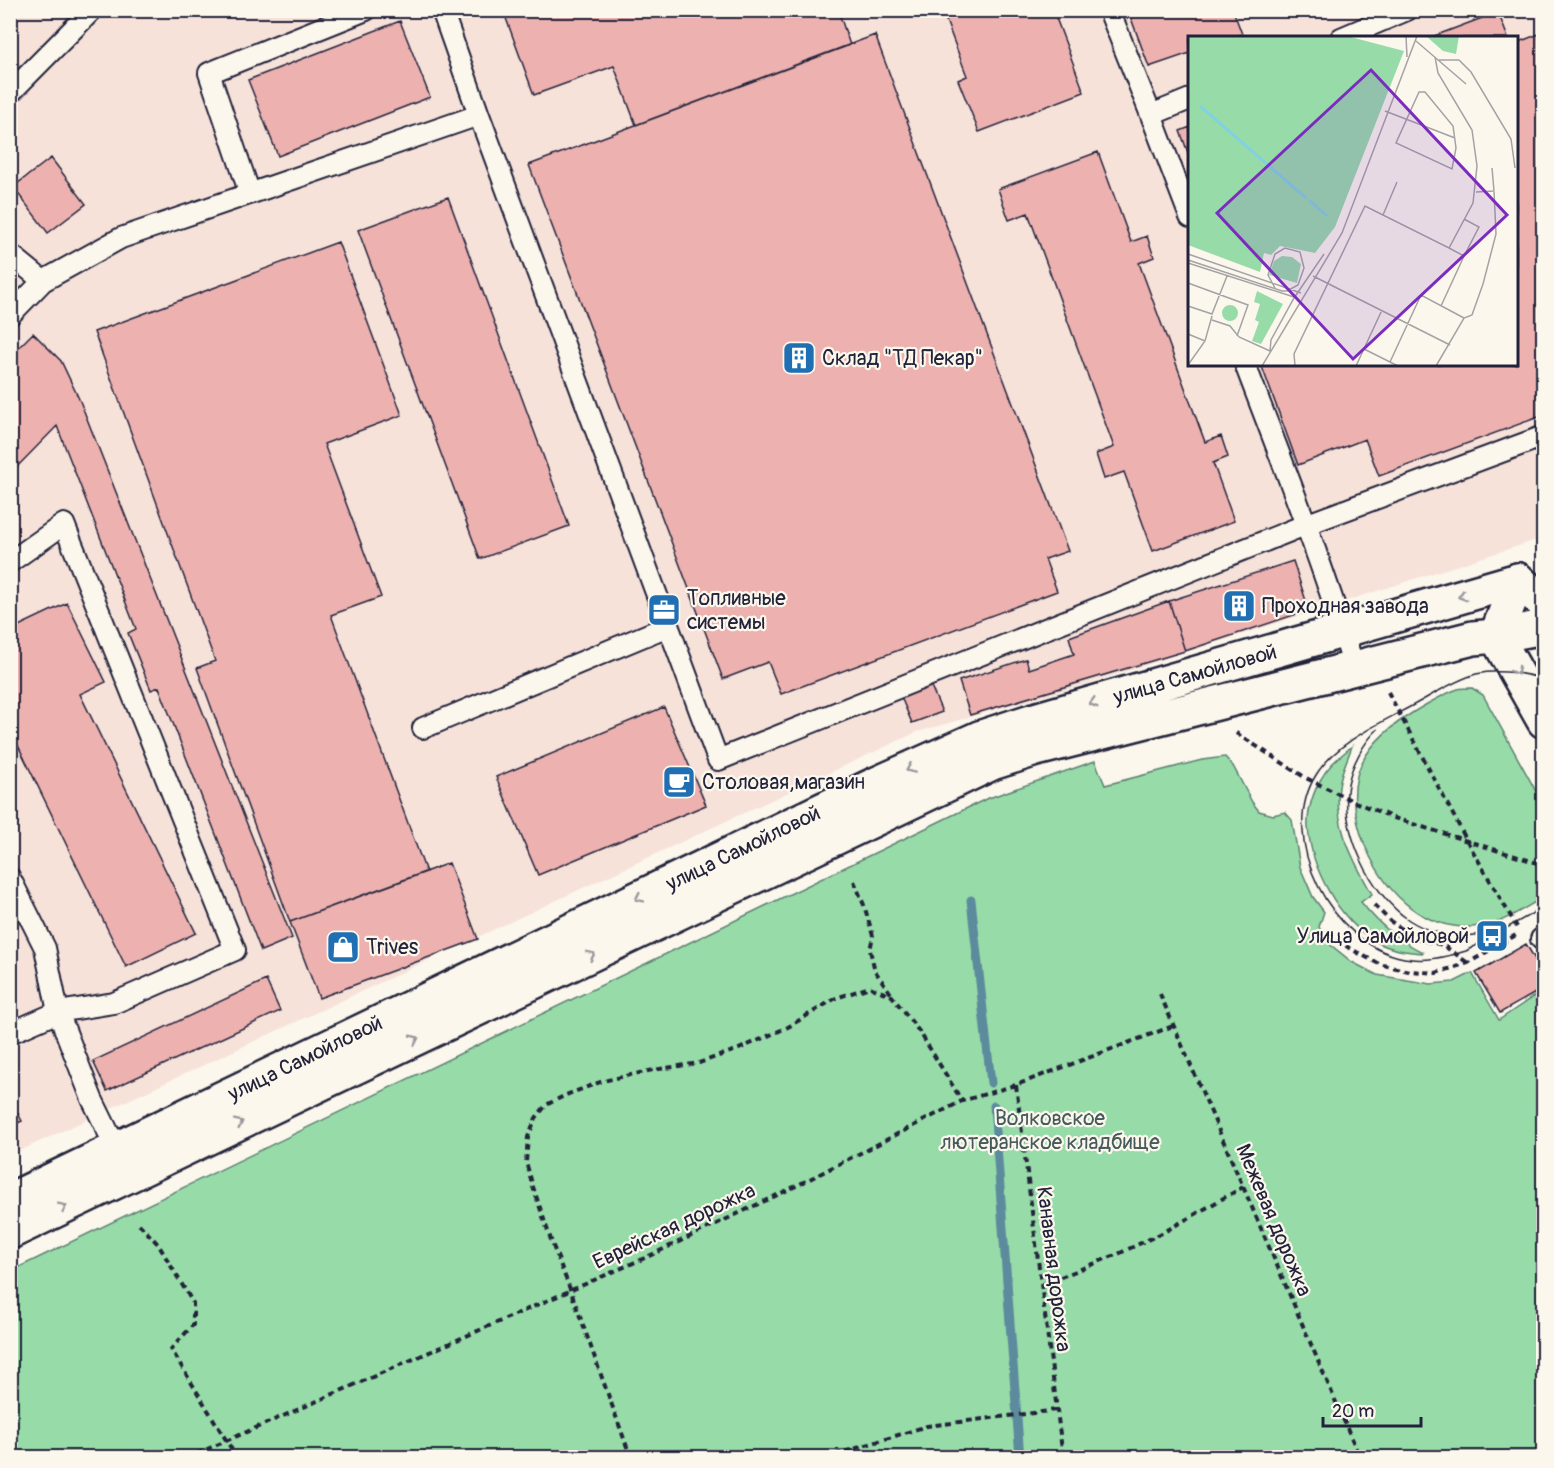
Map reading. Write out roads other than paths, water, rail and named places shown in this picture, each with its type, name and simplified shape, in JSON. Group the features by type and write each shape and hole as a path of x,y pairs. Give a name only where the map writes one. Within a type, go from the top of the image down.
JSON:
{"street":[{"name":"улица Самойловой","path":"10,1232 123,1162 855,795 979,738 1531,575"},
{"path":"1531,575 1544,603"},
{"path":"1531,575 1496,636 1544,721"},
{"name":"улица Самойловой","path":"10,1200 123,1162 992,763 1048,746 1473,638 1544,627"}],"lane":[{"path":"10,93 92,10"},
{"path":"250,194 208,73 366,10"},
{"path":"442,10 718,760 1305,525 1544,436"},
{"path":"1109,10 1188,212"},
{"path":"1346,36 1407,10"},
{"path":"1151,115 1188,100"},
{"path":"10,315 43,281 121,238 479,115"},
{"path":"10,254 43,281"},
{"path":"1246,366 1343,631 1354,668"},
{"path":"10,562 64,524 236,950 114,1003 58,1012 10,1033"},
{"path":"423,728 668,626"},
{"path":"10,878 45,948 58,1012 92,1099 123,1162"}],"waterway":[{"path":"971,900 991,1083"},
{"path":"994,1106 1020,1458"}],"tram line":[{"path":"1544,679 1510,672 1476,674 1447,686 1363,733 1336,752 1316,775 1305,801 1303,829 1307,858 1318,886 1334,911 1354,933 1378,949 1404,958 1435,958 1466,951 1544,907"},
{"path":"1378,729 1363,747 1356,761 1348,784 1347,802 1354,840 1370,878 1395,909 1428,930 1449,935 1492,932"}],"place":[{"name":"Склад \"ТД Пекар\"","path":"799,358"},
{"name":"Проходная завода","path":"1239,606"},
{"name":"Топливные системы","path":"664,610"},
{"name":"Столовая,магазин","path":"679,782"},
{"name":"Улица Самойловой","path":"1492,936"},
{"name":"Trives","path":"343,947"}],"park label":[{"name":"Волковское лютеранское кладбище","path":"1050,1130"}]}
